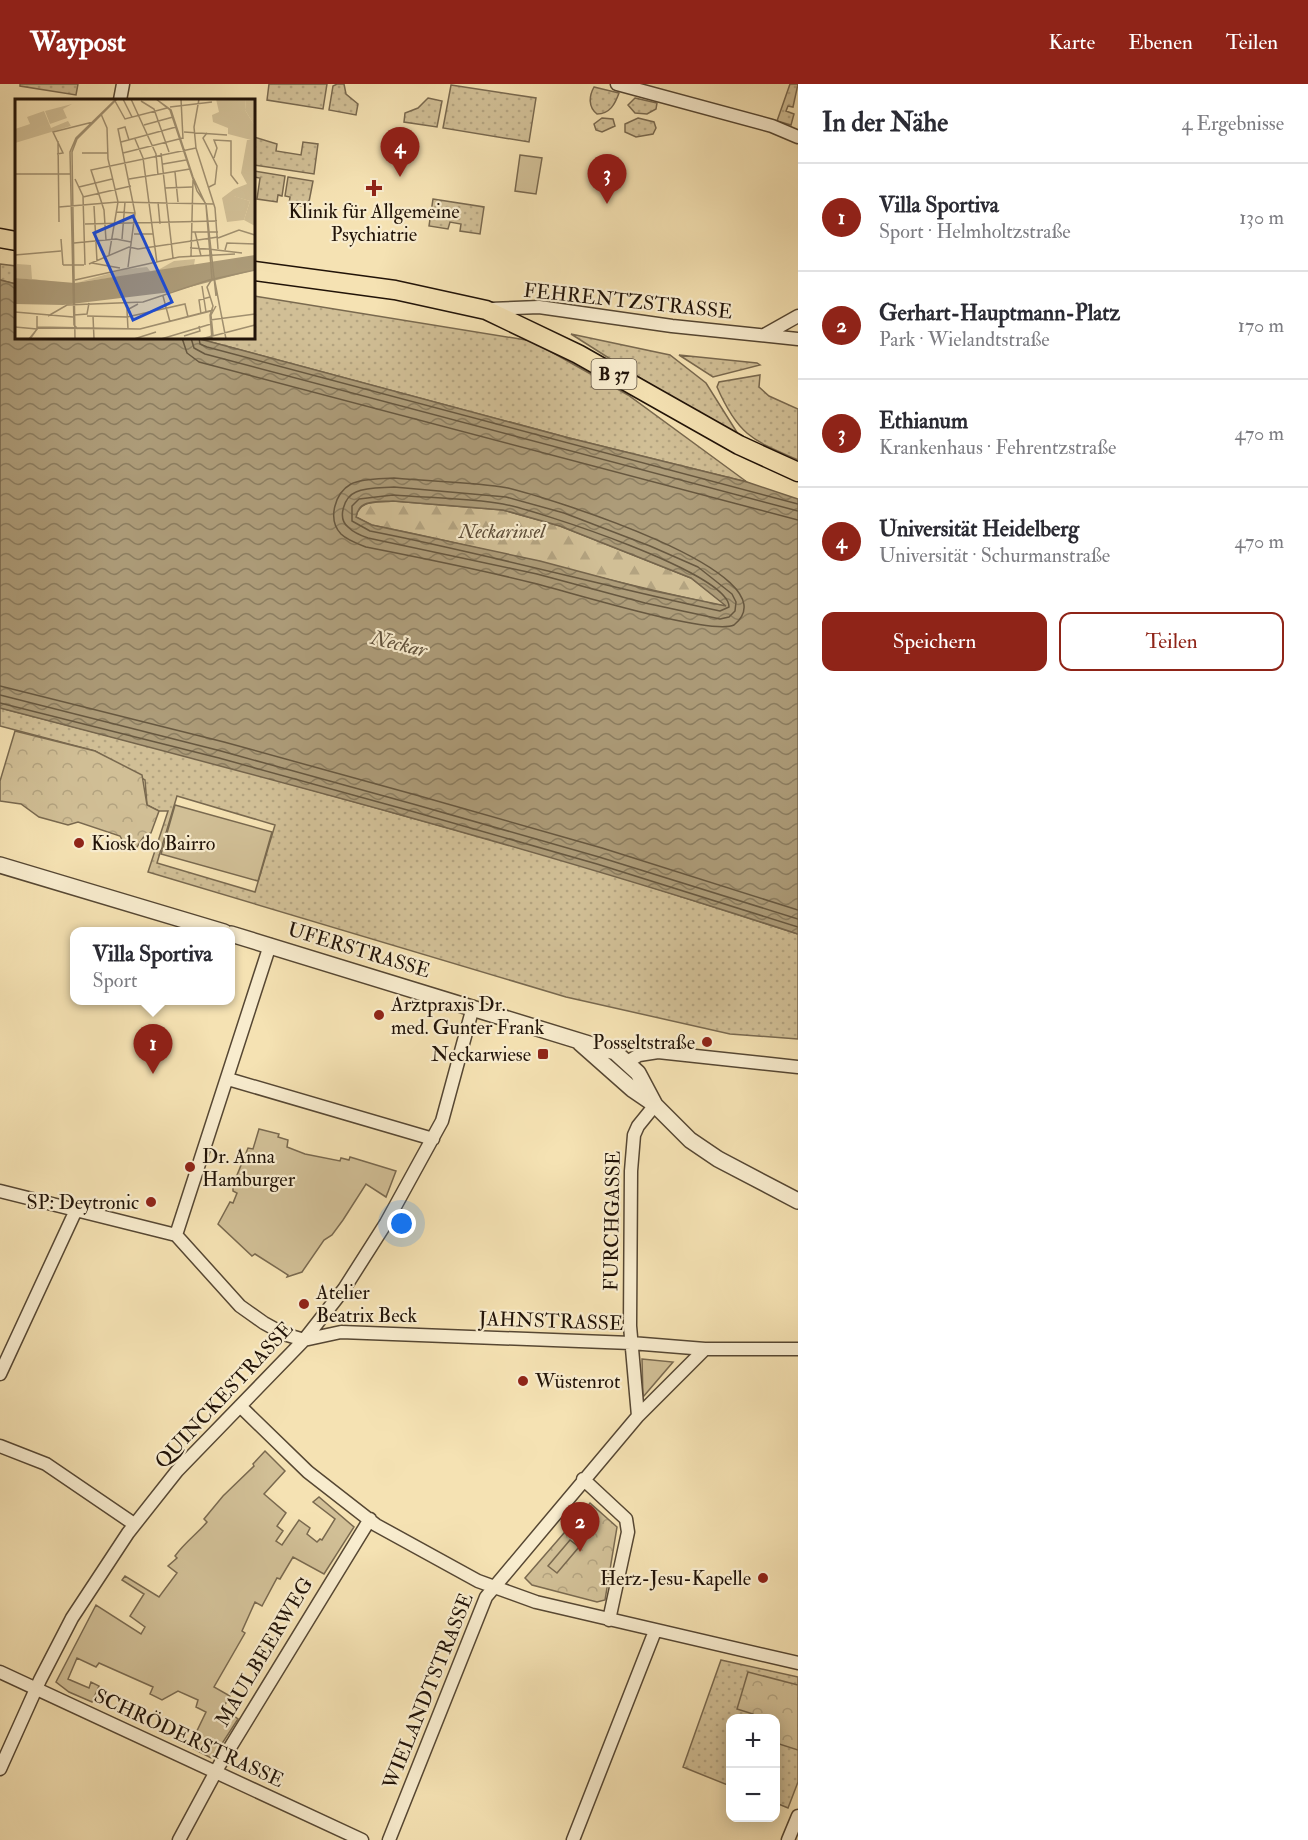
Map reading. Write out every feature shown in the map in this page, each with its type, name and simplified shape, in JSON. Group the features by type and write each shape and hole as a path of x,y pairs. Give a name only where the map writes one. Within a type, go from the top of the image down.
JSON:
{"main road":[{"path":"0,238 15,241"},
{"name":"B 37","path":"255,271 394,290 486,309 578,354 739,445 798,472"}],"street":[{"path":"120,99 123,84"},
{"path":"617,84 772,126 798,137"},
{"name":"FEHRENTZSTRASSE","path":"486,309 539,307 672,326 798,339"},
{"path":"766,334 798,316"},
{"path":"0,865 207,927"},
{"name":"UFERSTRASSE","path":"235,935 603,1048 627,1062"},
{"path":"176,1235 270,945"},
{"name":"QUINCKESTRASSE","path":"0,1769 36,1688 92,1584 134,1524 177,1471 304,1340 344,1289 380,1233 442,1121 473,1007"},
{"name":"UFERSTRASSE","path":"578,1041 632,1089 655,1105"},
{"path":"798,1067 658,1052 639,1055 627,1062 646,1086 655,1105 703,1150 798,1201"},
{"path":"228,1079 433,1139"},
{"name":"FURCHGASSE","path":"638,1416 631,1343 632,1144 638,1126 655,1105"},
{"path":"0,1191 176,1235 240,1306 284,1334 304,1340"},
{"path":"0,1374 76,1210"},
{"name":"JAHNSTRASSE","path":"304,1340 341,1332 631,1343 705,1349 798,1349"},
{"name":"WIELANDTSTRASSE","path":"389,1840 486,1597 638,1416 705,1349"},
{"path":"240,1406 308,1472 370,1519 448,1566 494,1587 536,1602 798,1663"},
{"path":"0,1446 46,1464 134,1524"},
{"path":"583,1479 626,1519 628,1532 609,1620"},
{"name":"MAULBEERWEG","path":"179,1840 216,1772 362,1528 370,1519"},
{"path":"573,1840 655,1631"},
{"name":"SCHRÖDERSTRASSE","path":"0,1672 362,1840"},
{"path":"788,1840 798,1816"}],"green space":[{"path":"20,84 78,84 76,95 20,86"},
{"path":"269,84 327,84 323,109 267,100"},
{"path":"344,84 346,94 358,104 356,115 329,110 333,86"},
{"path":"790,84 798,84 793,107 788,106 786,111 794,114 791,125 777,121"},
{"path":"451,85 536,98 529,142 443,128"},
{"path":"594,87 619,93 614,104 602,114 597,114 591,105 590,98"},
{"path":"428,98 442,101 437,127 404,122 405,113 418,108"},
{"path":"635,98 657,103 656,109 647,114 635,113 628,105"},
{"path":"602,118 613,119 615,126 602,132 596,130 594,124"},
{"path":"638,118 654,122 656,128 653,134 636,137 625,132 625,124"},
{"path":"255,137 277,144 276,151 301,155 303,142 318,144 314,174 255,165"},
{"path":"520,155 542,158 536,194 515,191"},
{"path":"255,171 285,176 282,196 278,195 277,202 257,199 260,178 255,177"},
{"path":"288,177 313,181 308,207 289,204 290,197 285,196"},
{"path":"433,199 484,207 480,234 460,231 461,224 450,222 448,229 429,226"},
{"path":"0,264 15,266 15,284 0,280"},
{"path":"255,296 532,341 628,395 747,482 569,438 200,339 255,339"},
{"path":"571,334 670,355 706,383 738,434 692,411"},
{"path":"679,355 757,363 760,365 713,377"},
{"path":"760,375 759,387 769,396 798,409 798,460 769,447 748,434 732,416 717,387 719,382"},
{"name":"Neckarinsel","path":"393,501 503,510 560,526 691,578 728,607 371,525 356,517 361,507 365,505"},
{"name":"Neckarwiese","path":"0,708 218,764 595,869 798,934 798,1039 730,1034 566,997 148,872 168,811 159,811 147,805 145,780 95,751 0,726","holes":["177,796 275,825 255,892 157,863"]},
{"path":"15,731 95,751 142,775 147,805 159,811 151,833 145,835 135,850 125,845 120,836 78,822 68,825 39,817 21,804 0,801 0,781"},
{"path":"175,805 272,832 258,881 161,854"},
{"path":"259,1129 279,1134 278,1137 288,1140 287,1147 305,1154 340,1161 341,1158 349,1160 350,1157 396,1171 386,1197 366,1184 343,1220 332,1235 324,1240 302,1272 287,1277 288,1275 255,1254 252,1256 218,1224 230,1202 233,1203 237,1193 233,1191 233,1185 248,1148 253,1149"},
{"path":"642,1359 673,1362 643,1397"},
{"path":"265,1451 285,1471 264,1494 286,1513 277,1526 283,1531 276,1541 282,1545 299,1520 310,1528 307,1534 317,1542 322,1540 335,1519 313,1502 319,1497 354,1527 324,1574 293,1557 280,1579 277,1578 262,1606 255,1602 242,1631 245,1633 214,1687 230,1696 223,1708 238,1719 211,1758 192,1748 197,1739 194,1737 206,1712 196,1707 198,1700 178,1691 162,1700 150,1694 153,1687 99,1663 96,1667 77,1658 68,1679 89,1688 91,1682 99,1686 92,1702 69,1692 56,1682 96,1605 141,1634 145,1627 130,1616 144,1594 122,1580 125,1576 159,1597 177,1573 168,1566 177,1558 175,1556 207,1522 204,1519 223,1496 254,1466 253,1464"},
{"path":"590,1503 617,1527 605,1600 597,1602 532,1585 525,1578"},
{"path":"570,1540 579,1547 557,1573 548,1566"},
{"path":"721,1660 798,1677 798,1782 788,1808 780,1805 780,1714 726,1714 726,1784 683,1767"},
{"path":"748,1672 798,1685 798,1750 780,1744 780,1714 753,1714 737,1709"}],"water":[{"name":"Neckar","path":"0,280 15,284 15,339 200,339 569,438 747,482 798,499 798,934 600,872 301,788 0,708","holes":["393,501 503,510 560,526 691,578 726,606 649,590 540,561 372,525 356,517 365,504"]}],"place":[{"name":"Universität Heidelberg","path":"400,177"},
{"name":"Klinik für Allgemeine Psychiatrie","path":"374,188"},
{"name":"Ethianum","path":"607,204"},
{"name":"Kiosk do Bairro","path":"79,843"},
{"name":"Arztpraxis Dr. med. Gunter Frank","path":"379,1015"},
{"name":"Posseltstraße","path":"707,1042"},
{"name":"Neckarwiese","path":"543,1054"},
{"name":"Villa Sportiva","path":"153,1074"},
{"name":"Dr. Anna Hamburger","path":"190,1167"},
{"name":"SP: Deytronic","path":"151,1202"},
{"name":"Atelier Beatrix Beck","path":"304,1304"},
{"name":"Wüstenrot","path":"523,1381"},
{"name":"Gerhart-Hauptmann-Platz","path":"580,1552"},
{"name":"Herz-Jesu-Kapelle","path":"763,1578"}]}
